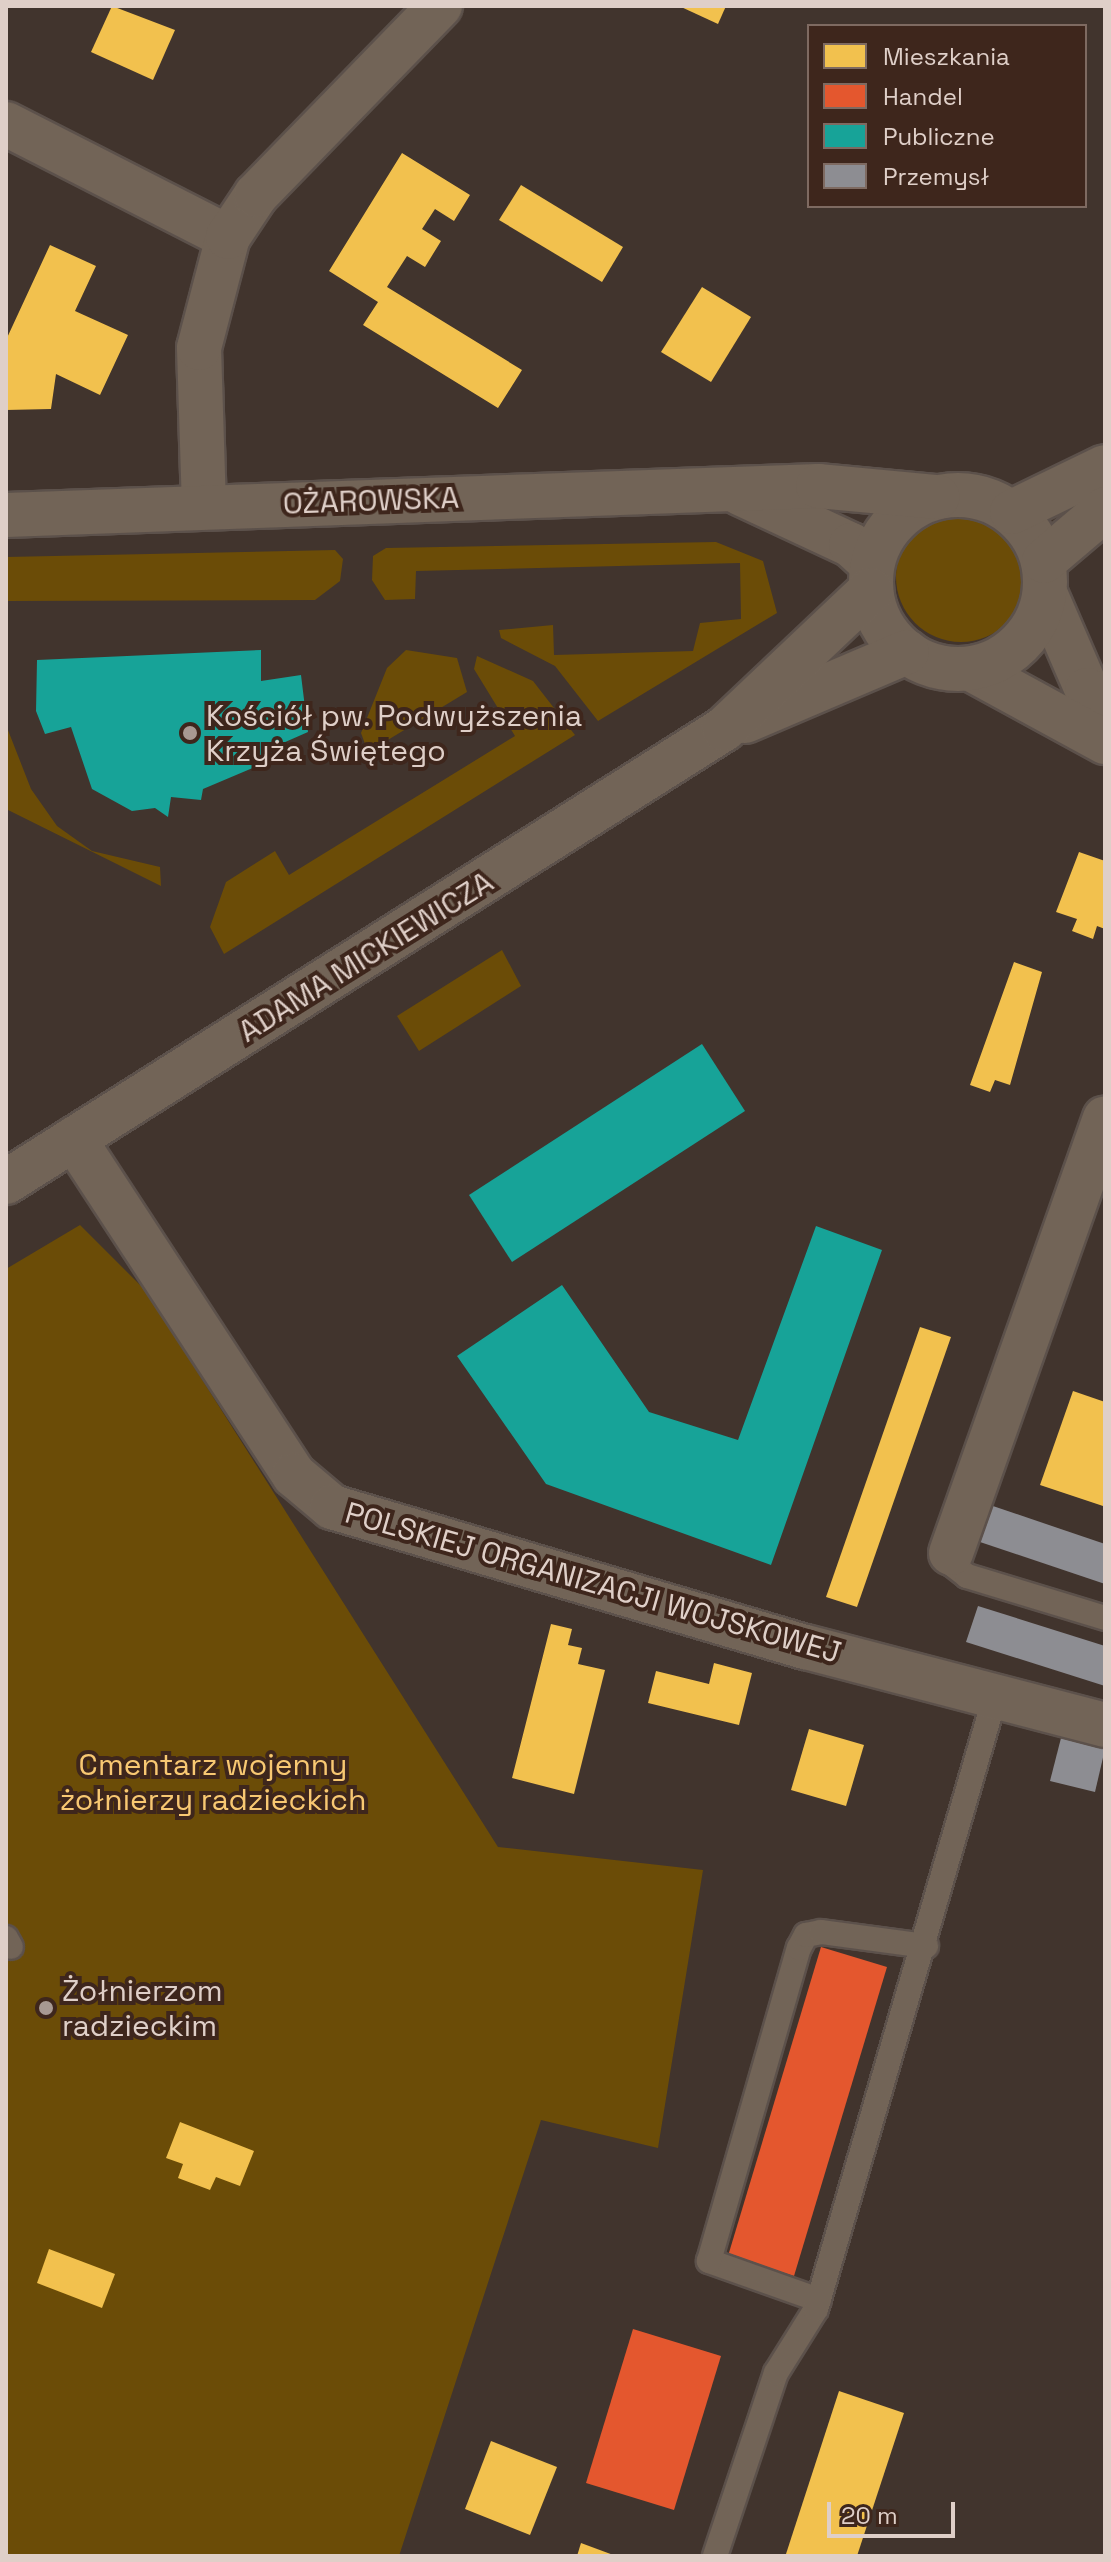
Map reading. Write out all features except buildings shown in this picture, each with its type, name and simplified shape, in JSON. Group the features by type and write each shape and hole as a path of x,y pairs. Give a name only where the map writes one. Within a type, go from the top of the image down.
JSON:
{"street":[{"path":"204,507 199,348 228,237 256,195 440,6"},
{"path":"6,124 228,237"},
{"path":"1012,512 1105,467"},
{"name":"OŻAROWSKA","path":"6,515 818,486 937,497"},
{"name":"OŻAROWSKA","path":"737,491 851,545 871,576"},
{"path":"1105,712 1087,690 1045,577 1012,512 977,495 937,497 902,515 871,576 881,624 907,652 937,667 971,669 1105,742"},
{"path":"971,669 1021,644 1045,577 1105,509"},
{"name":"ADAMA MICKIEWICZA","path":"724,729 871,576"},
{"name":"ADAMA MICKIEWICZA","path":"6,1182 724,729 907,652"},
{"path":"951,1553 1105,1119"},
{"name":"POLSKIEJ ORGANIZACJI WOJSKOWEJ","path":"74,1139 286,1465 332,1507 995,1697 1105,1725"}],"lane":[{"path":"951,1553 953,1565 967,1576 1105,1618"},
{"path":"715,2556 776,2373 799,2345 819,2300 926,1946 995,1697"},
{"path":"819,2300 709,2261 799,1948 806,1935 821,1932 926,1946"}],"green space":[{"path":"961,512 986,517 1007,531 1021,552 1026,577 1021,602 1007,623 986,637 961,642 936,637 915,623 901,602 896,577 901,552 915,531 936,517"},
{"path":"716,542 763,561 777,613 598,721 555,666 501,638 499,630 553,625 554,655 693,651 700,623 741,619 740,563 416,571 415,599 385,600 372,580 373,556 386,548"},
{"path":"335,550 343,559 340,581 315,600 6,601 6,557"},
{"path":"406,650 457,658 467,692 368,752 361,733 387,668"},
{"path":"477,656 533,681 575,735 224,954 210,927 226,882 275,851 289,875 515,736 474,669"},
{"path":"6,725 31,789 57,826 92,851 160,867 161,886 6,809"},
{"path":"502,950 521,986 419,1051 397,1016"},
{"name":"Cmentarz wojenny żołnierzy radzieckich","path":"80,1225 146,1291 498,1847 703,1870 658,2148 541,2120 399,2556 6,2556 6,1269"}],"place":[{"name":"Kościół pw. Podwyższenia Krzyża Świętego","path":"190,733"},
{"name":"Żołnierzom radzieckim","path":"46,2008"}]}
